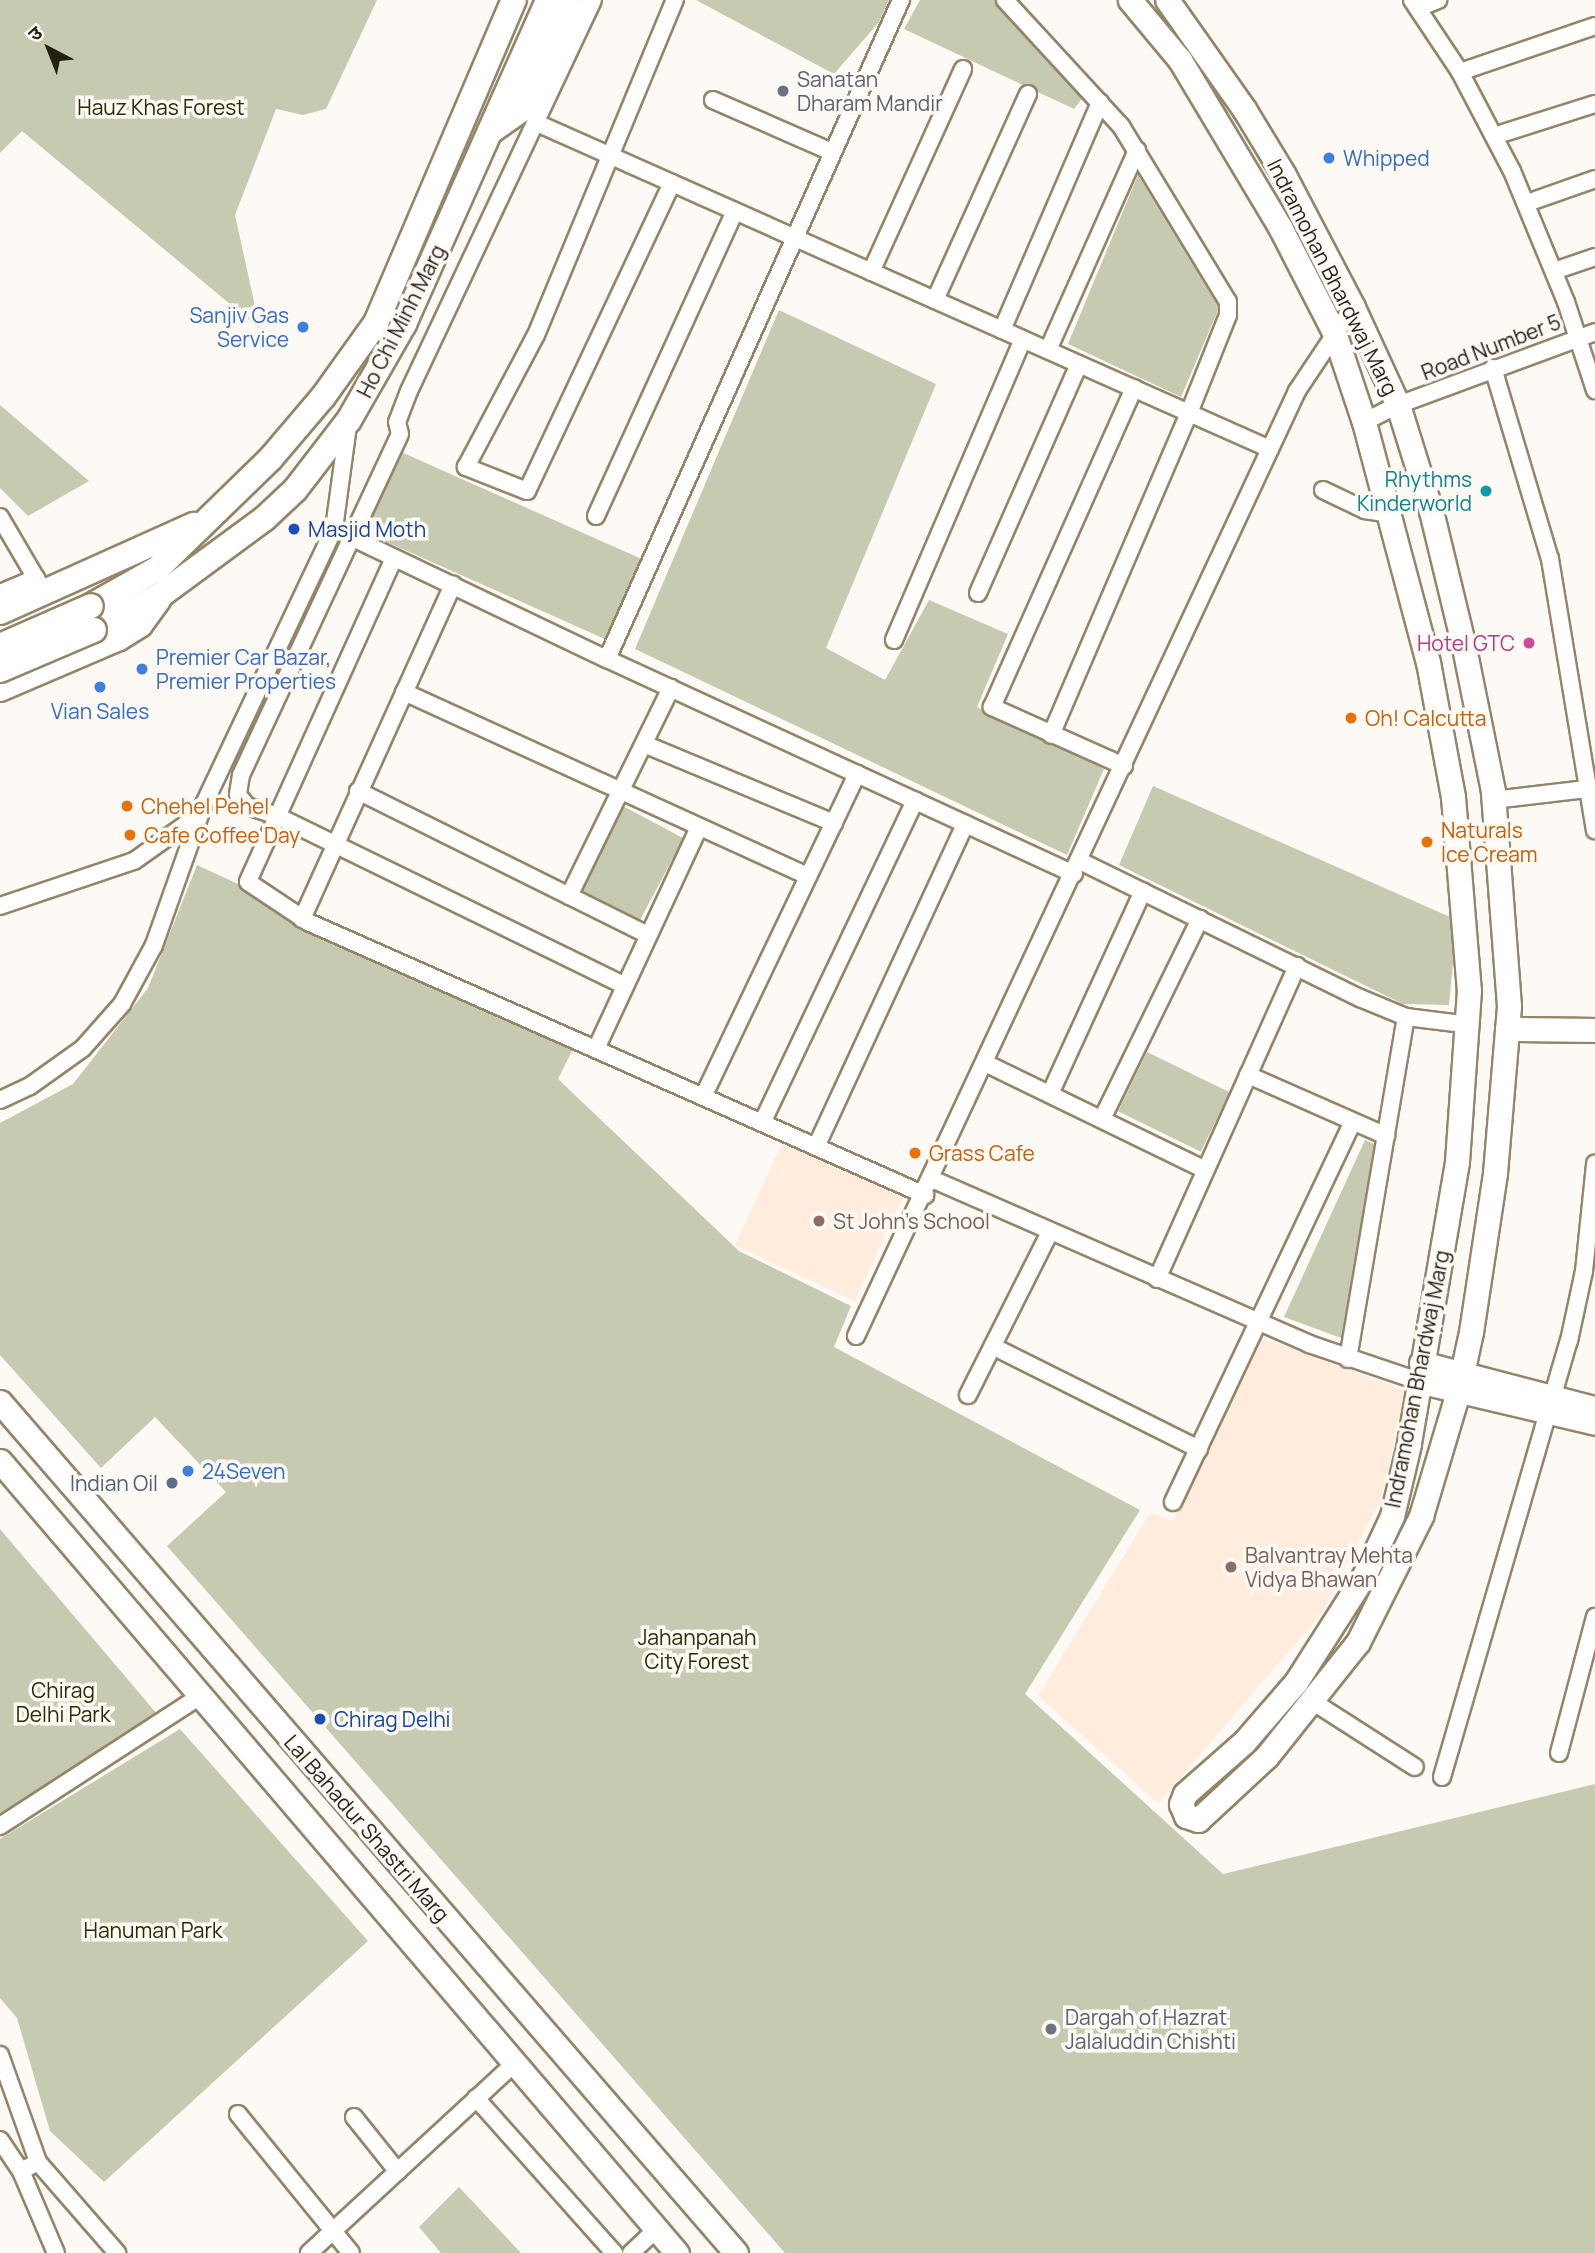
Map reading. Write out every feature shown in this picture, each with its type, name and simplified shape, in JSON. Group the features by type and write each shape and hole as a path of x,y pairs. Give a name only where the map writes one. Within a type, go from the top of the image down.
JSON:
{"main road":[{"name":"Ho Chi Minh Marg","path":"162,594 265,518 295,490 349,420 404,324 548,0"},
{"name":"Ho Chi Minh Marg","path":"93,618 157,569 280,448 376,323 514,2"},
{"path":"0,612 40,585 210,518"},
{"path":"0,646 162,594"},
{"path":"0,689 119,638 140,625 162,594"},
{"path":"0,670 93,618"}],"street":[{"path":"492,130 522,110 572,0"},
{"path":"593,0 539,124 409,391 397,422 400,434 242,775 238,794 247,806 277,816 624,985"},
{"path":"672,183 527,491 466,467 536,335 675,0"},
{"path":"607,659 901,0"},
{"path":"1005,0 1100,102 1137,150 1228,302 1228,315 1189,413 1051,735"},
{"name":"Indramohan Bhardwaj Marg","path":"1130,0 1180,60 1233,143 1334,332 1364,422 1391,514 1428,662 1453,797 1470,1025 1457,1162 1392,1516 1365,1574 1296,1682 1244,1742 1185,1794 1181,1804 1186,1816 1198,1820 1207,1815 1267,1756 1358,1642 1422,1516 1461,1382 1495,1174 1507,1029 1493,800 1464,647 1431,511 1398,405 1353,307 1244,109 1167,0"},
{"path":"1438,0 1415,4 1460,72 1527,203 1554,271 1595,390"},
{"path":"1460,72 1595,26"},
{"path":"871,272 963,69"},
{"path":"935,300 1028,94"},
{"path":"713,100 832,152"},
{"path":"1002,330 1100,102"},
{"path":"1494,136 1595,104"},
{"path":"539,124 1270,449"},
{"path":"1048,350 1137,150"},
{"path":"1527,203 1595,179"},
{"path":"596,516 735,211"},
{"path":"1554,271 1595,257"},
{"path":"856,1336 925,1195 1270,449 1334,332 1353,307"},
{"name":"Road Number 5","path":"1364,422 1398,405 1595,332"},
{"path":"894,640 1023,339"},
{"path":"978,593 1079,364"},
{"path":"1493,368 1550,559 1592,788 1595,830"},
{"path":"1124,766 997,712 992,698 1134,388"},
{"path":"0,1100 30,1086 83,1048 122,1004 154,945 199,815 334,529 349,420"},
{"path":"1323,489 1365,510 1391,514"},
{"path":"0,517 40,585 0,593"},
{"path":"334,529 607,659 965,824 1143,891 1406,1017 1470,1025"},
{"path":"394,558 247,880 302,919 925,1195"},
{"path":"302,919 453,585"},
{"path":"569,896 671,688"},
{"path":"404,692 807,876"},
{"path":"644,744 834,823"},
{"path":"703,1097 858,774"},
{"path":"1493,800 1592,788"},
{"path":"358,791 648,936"},
{"path":"762,1123 915,801"},
{"path":"0,905 134,861 199,815"},
{"path":"816,1147 965,824"},
{"path":"596,1049 699,827"},
{"path":"1051,1094 1143,891"},
{"path":"1102,1119 1200,919"},
{"path":"1157,1279 1297,966"},
{"path":"1348,1359 1406,1017"},
{"path":"1507,1029 1595,1030"},
{"path":"985,1063 1205,1170"},
{"path":"1248,1075 1386,1136"},
{"path":"1173,1502 1353,1122"},
{"path":"1442,1777 1550,1405 1584,1271 1595,1164"},
{"path":"932,1179 1157,1279 1348,1359 1420,1372 1550,1405 1595,1423"},
{"path":"968,1395 1050,1232"},
{"path":"994,1347 1199,1450"},
{"name":"Lal Bahadur Shastri Marg","path":"0,1402 736,2253"},
{"path":"1550,1405 1595,1408"},
{"name":"Lal Bahadur Shastri Marg","path":"0,1461 677,2253"},
{"path":"1559,1753 1595,1616"},
{"path":"0,1826 200,1696"},
{"path":"1312,1701 1415,1767"},
{"path":"0,2055 38,2162 117,2253"},
{"path":"309,2253 515,2063"},
{"path":"477,2098 614,2253"},
{"path":"238,2114 351,2253"},
{"path":"354,2117 398,2172"},
{"path":"0,2140 21,2171 56,2253"},
{"path":"21,2171 38,2162"},
{"path":"631,2253 657,2229"}],"shaded area":[{"name":"St John's School","path":"783,1142 903,1198 854,1301 735,1245"},
{"name":"Balvantray Mehta Vidya Bhawan","path":"1261,1338 1406,1391 1381,1498 1322,1613 1158,1803 1038,1696 1150,1513 1173,1521"}],"green space":[{"name":"Hauz Khas Forest","path":"0,0 377,0 326,109 303,115 276,109 235,215 260,329 22,131 0,153"},
{"path":"696,0 889,0 879,22 834,74"},
{"path":"920,0 996,0 1084,96 1074,109 904,29"},
{"path":"1138,175 1219,308 1181,397 1068,344"},
{"path":"779,310 936,384 826,648 885,680 929,600 1008,634 977,707 1104,769 1067,855 635,649"},
{"path":"0,405 89,481 28,516 0,488"},
{"path":"399,451 641,559 605,639 363,531"},
{"path":"1153,786 1457,920 1449,1005 1403,1004 1119,865"},
{"path":"619,804 683,838 637,926 573,891"},
{"name":"Jahanpanah City Forest","path":"197,865 577,1041 558,1079 739,1251 851,1306 834,1347 1140,1510 1025,1694 1223,1874 1595,1784 1595,2253 785,2253 167,1546 226,1492 155,1417 101,1468 0,1355 0,1123 73,1084 148,988"},
{"path":"1147,1052 1230,1092 1201,1152 1118,1111"},
{"path":"1365,1140 1376,1145 1344,1339 1284,1317"},
{"name":"Chirag Delhi Park","path":"0,1529 158,1715 0,1817"},
{"name":"Hanuman Park","path":"180,1729 368,1941 104,2182 50,2131 17,2018 0,1998 0,1839"},
{"path":"459,2187 521,2253 441,2253 419,2227"}],"place":[{"name":"Sanatan Dharam Mandir","path":"783,91"},
{"name":"Whipped","path":"1329,158"},
{"name":"Sanjiv Gas Service","path":"303,327"},
{"name":"Rhythms Kinderworld","path":"1486,491"},
{"name":"Masjid Moth","path":"294,529"},
{"name":"Hotel GTC","path":"1529,643"},
{"name":"Premier Car Bazar, Premier Properties","path":"142,669"},
{"name":"Vian Sales","path":"100,687"},
{"name":"Oh! Calcutta","path":"1351,718"},
{"name":"Chehel Pehel","path":"127,806"},
{"name":"Cafe Coffee Day","path":"130,835"},
{"name":"Naturals Ice Cream","path":"1427,842"},
{"name":"Grass Cafe","path":"915,1153"},
{"name":"St John's School","path":"819,1221"},
{"name":"24Seven","path":"188,1471"},
{"name":"Indian Oil","path":"172,1483"},
{"name":"Balvantray Mehta Vidya Bhawan","path":"1231,1567"},
{"name":"Chirag Delhi","path":"320,1719"},
{"name":"Dargah of Hazrat Jalaluddin Chishti","path":"1051,2029"}]}
